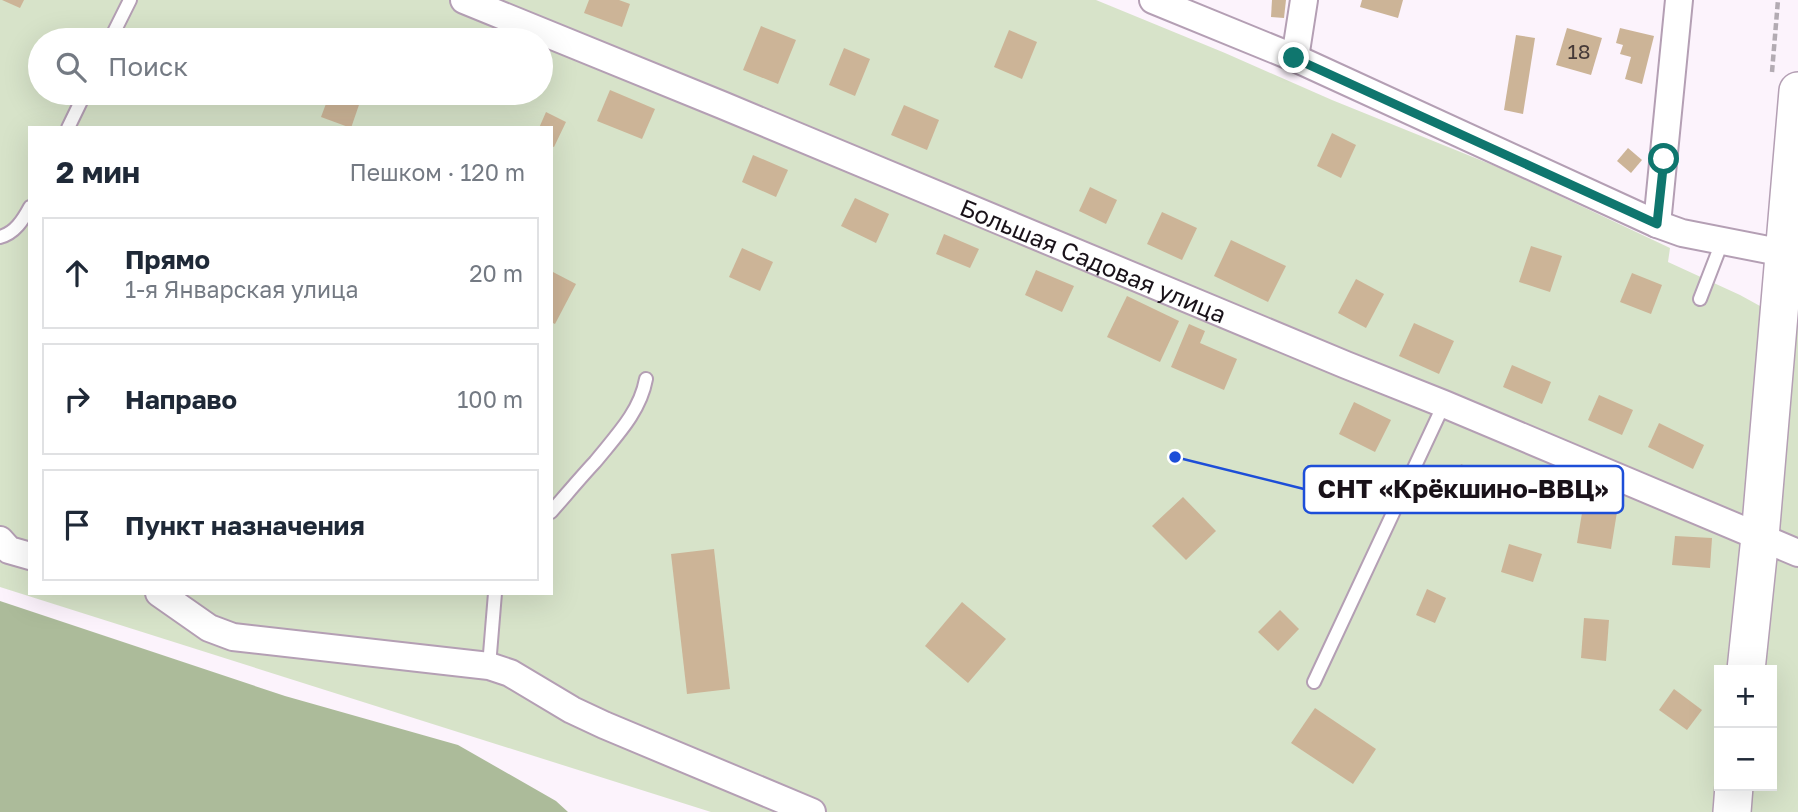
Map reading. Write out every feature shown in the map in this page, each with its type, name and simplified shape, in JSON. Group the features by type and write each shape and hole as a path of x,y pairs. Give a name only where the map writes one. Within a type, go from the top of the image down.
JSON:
{"main road":[{"path":"1747,665 1798,92"},
{"path":"1732,812 1734,791"}],"street":[{"name":"Большая Садовая улица","path":"464,0 533,28"},
{"path":"1153,0 1294,58 1657,224 1682,233 1784,253"},
{"path":"1294,58 1304,0"},
{"path":"1657,224 1679,0"},
{"name":"Большая Садовая улица","path":"553,36 1798,553"},
{"path":"0,540 9,550 28,555"},
{"path":"162,595 209,628 233,637 489,666 510,673 572,710 604,725 812,812"}],"lane":[{"path":"116,28 130,0"},
{"path":"69,126 79,105"},
{"path":"0,237 17,228 28,210"},
{"path":"1700,299 1722,242"},
{"path":"553,510 634,414 644,392 646,379"},
{"path":"1314,682 1444,404"},
{"path":"489,666 495,595"}],"green space":[{"path":"0,0 1096,0 1505,170 1670,248 1668,262 1740,295 1798,327 1798,812 711,812 0,587"},
{"path":"0,601 285,696 458,745 556,801 568,812 0,812"}],"building":[{"path":"2,0 24,0 20,8"},
{"path":"589,0 619,0 630,4 622,27 584,13"},
{"path":"1272,0 1286,0 1284,18 1271,17"},
{"path":"1362,0 1403,0 1398,18 1360,7"},
{"path":"761,26 796,40 778,84 743,70"},
{"path":"1567,28 1602,38 1591,75 1556,65"},
{"path":"1620,28 1654,36 1642,84 1625,79 1631,57 1620,54 1623,45 1616,43"},
{"path":"1009,30 1037,42 1022,79 994,67"},
{"path":"1516,35 1535,38 1523,114 1504,110"},
{"path":"844,48 870,59 855,96 829,85"},
{"path":"610,90 655,109 642,139 597,121"},
{"path":"326,105 359,105 352,126 321,117"},
{"path":"904,105 939,120 927,150 891,135"},
{"path":"546,112 566,122 554,147 553,126 540,126"},
{"path":"1332,133 1356,145 1341,178 1317,166"},
{"path":"1628,148 1642,160 1631,173 1617,161"},
{"path":"753,155 788,170 776,197 742,182"},
{"path":"1090,187 1117,200 1106,224 1079,211"},
{"path":"855,198 889,214 876,243 841,226"},
{"path":"1162,212 1197,228 1182,260 1147,244"},
{"path":"944,234 979,249 970,268 936,254"},
{"path":"1231,240 1286,266 1268,302 1214,276"},
{"path":"1531,246 1562,256 1550,292 1519,282"},
{"path":"742,248 773,262 760,291 729,277"},
{"path":"1036,270 1074,286 1062,312 1025,295"},
{"path":"553,272 576,284 555,324 553,323"},
{"path":"1632,273 1662,285 1651,314 1620,302"},
{"path":"1356,279 1384,294 1366,328 1338,313"},
{"path":"1127,296 1179,321 1160,362 1107,337"},
{"path":"1414,323 1454,341 1439,374 1399,356"},
{"path":"1189,324 1205,331 1200,343 1237,359 1224,390 1171,367"},
{"path":"1512,365 1551,382 1542,404 1503,387"},
{"path":"1599,395 1633,410 1622,435 1588,420"},
{"path":"1354,402 1391,420 1375,452 1339,434"},
{"path":"1659,423 1704,445 1693,469 1648,447"},
{"path":"1461,464 1494,478 1485,500 1452,486"},
{"path":"1183,497 1216,531 1186,560 1152,526"},
{"path":"1583,507 1617,512 1611,549 1577,543"},
{"path":"1675,536 1712,538 1710,568 1672,565"},
{"path":"1509,544 1542,554 1533,582 1501,572"},
{"path":"714,549 730,689 687,694 671,554"},
{"path":"1427,589 1446,598 1435,623 1416,615"},
{"path":"962,602 1006,639 968,683 925,646"},
{"path":"1280,610 1299,629 1278,651 1258,632"},
{"path":"1584,618 1609,620 1606,661 1581,658"},
{"path":"1674,689 1702,710 1687,730 1659,710"},
{"path":"1315,708 1376,749 1353,784 1291,743"}],"place":[{"name":"СНТ «Крёкшино-ВВЦ»","path":"1175,457"}],"route":[{"path":"1294,58 1657,224 1664,159"}]}
